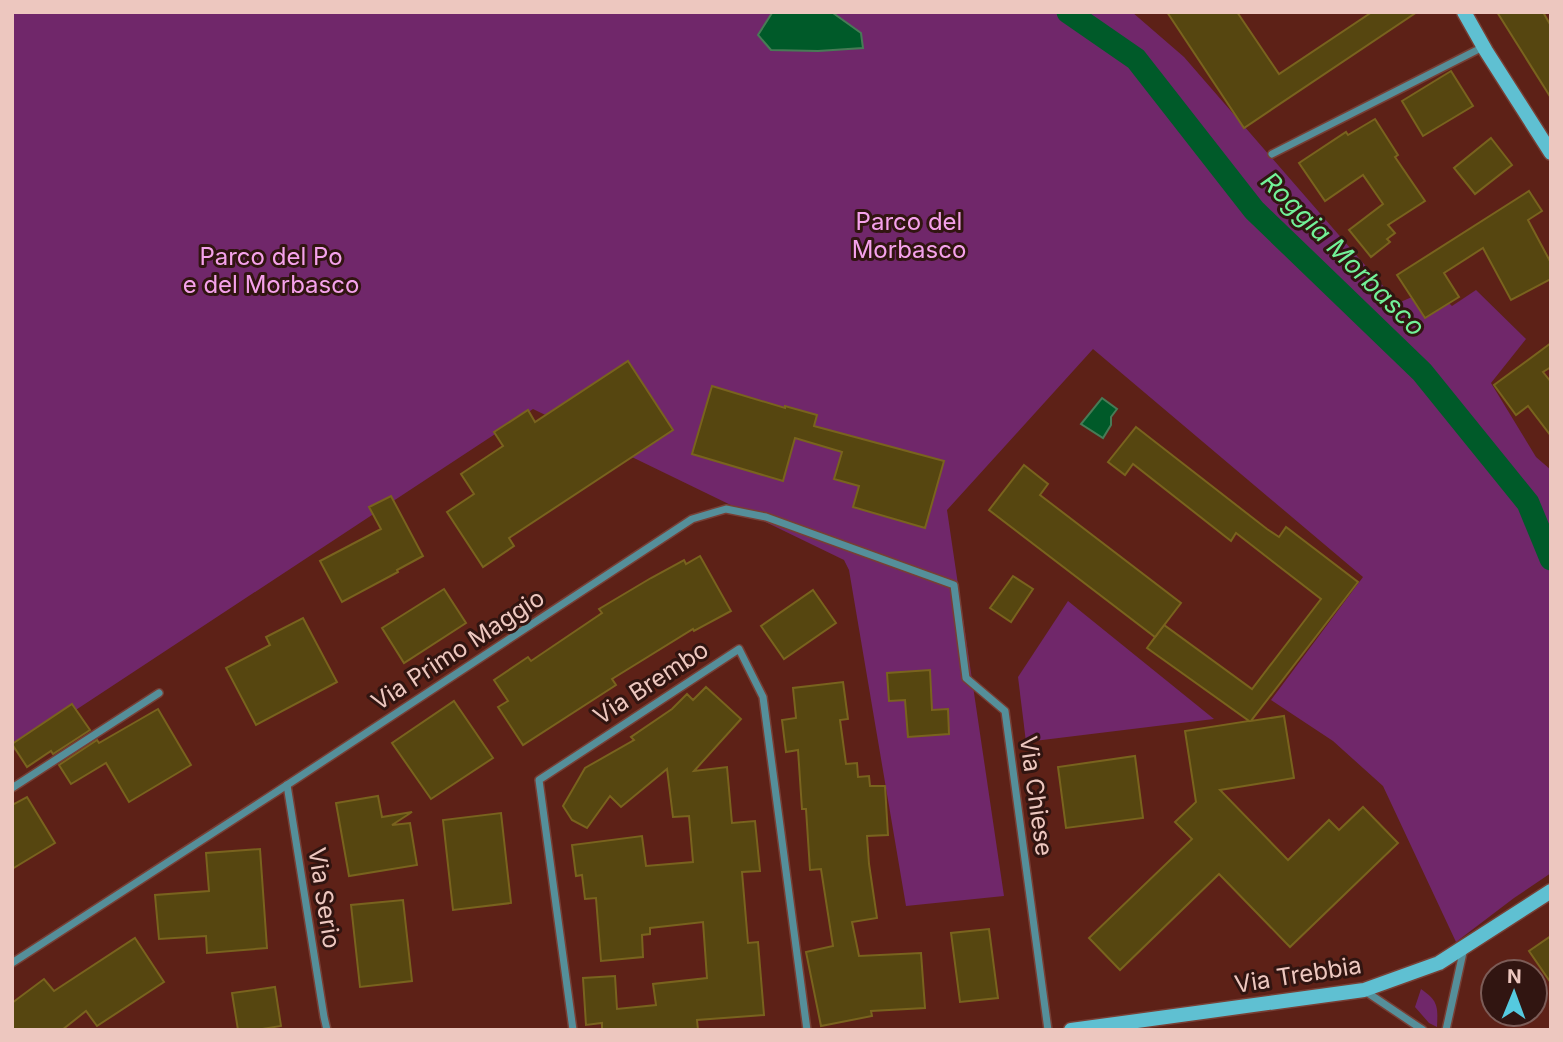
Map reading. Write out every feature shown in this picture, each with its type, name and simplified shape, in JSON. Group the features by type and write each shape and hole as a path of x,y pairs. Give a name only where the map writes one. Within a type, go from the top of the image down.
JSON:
{"street":[{"path":"1464,12 1483,47 1551,153"},
{"path":"1272,155 1483,47"},
{"name":"Via Primo Maggio","path":"12,962 692,519 726,509 766,517 954,585"},
{"name":"Via Chiese","path":"954,585 966,678 1005,711 1048,1030"},
{"name":"Via Brembo","path":"573,1030 539,780 739,649 763,696 807,1030"},
{"path":"12,788 159,693"},
{"name":"Via Serio","path":"287,785 325,1030"},
{"name":"Via Trebbia","path":"1071,1030 1364,990 1439,963 1551,891"},
{"path":"1447,1030 1464,947"},
{"path":"1364,990 1423,1030"}],"green space":[{"name":"Parco del Po e del Morbasco","path":"12,12 1132,12 1184,57 1398,303 1433,288 1452,306 1476,290 1526,339 1491,383 1536,457 1551,470 1551,873 1456,942 1383,786 1333,741 1271,700 1363,577 1093,349 947,510 1004,896 906,906 849,570 844,560 533,409 12,752"},
{"path":"1068,601 1214,719 1026,742 1018,677"},
{"path":"1421,989 1436,1005 1437,1027 1429,1023 1415,1007"}],"shaded area":[{"path":"772,13 833,13 861,33 863,48 771,50 758,35"},
{"path":"1102,398 1117,409 1103,438 1081,424"}],"building":[{"path":"1167,12 1237,12 1279,74 1372,12 1417,12 1244,128"},
{"path":"1497,12 1543,12 1551,26 1551,98"},
{"path":"1451,71 1473,106 1423,136 1402,101"},
{"path":"1375,119 1398,155 1395,157 1425,201 1388,225 1395,233 1387,239 1390,242 1371,257 1349,230 1383,204 1363,175 1325,201 1299,163 1346,132 1348,135"},
{"path":"1491,138 1512,165 1475,194 1454,168"},
{"path":"1529,191 1542,211 1528,220 1551,263 1551,279 1511,300 1483,248 1444,273 1459,297 1425,318 1397,275"},
{"path":"1551,343 1551,367 1543,372 1551,382 1551,436 1528,406 1516,415 1494,385"},
{"path":"628,361 673,430 509,538 514,546 483,567 447,512 474,494 461,474 503,446 494,432 528,410 535,422"},
{"path":"712,386 817,415 814,426 944,461 925,528 853,507 859,486 834,479 842,452 795,438 783,481 692,454"},
{"path":"1136,427 1267,529 1279,537 1286,527 1358,582 1251,721 1284,716 1294,778 1220,790 1288,860 1329,820 1339,830 1363,807 1398,843 1290,947 1219,874 1120,970 1089,938 1192,839 1175,822 1196,802 1185,731 1249,721 1147,648 1164,625 1252,689 1321,599 1236,533 1231,541 1133,464 1125,475 1108,462"},
{"path":"1024,465 1048,484 1040,495 1181,603 1155,637 989,510"},
{"path":"391,496 423,556 342,602 320,561 381,529 369,507"},
{"path":"700,556 731,611 694,631 693,629 612,679 616,685 523,745 498,707 508,701 494,680 528,657 531,661 602,613 599,609 684,560 686,564"},
{"path":"1013,576 1033,589 1011,622 990,608"},
{"path":"444,589 466,623 404,663 382,628"},
{"path":"813,590 836,623 784,659 761,626"},
{"path":"303,618 337,682 256,725 226,668 270,645 266,637"},
{"path":"930,670 932,710 948,709 949,734 908,737 905,700 889,701 887,673"},
{"path":"843,682 848,719 840,720 846,764 857,763 858,777 869,776 870,786 885,786 888,835 867,836 877,918 852,922 859,956 921,953 925,1008 871,1011 872,1016 821,1026 806,952 833,946 821,869 810,870 798,750 786,752 782,720 796,718 793,688"},
{"path":"706,687 741,719 694,771 727,767 732,823 755,821 760,871 742,872 748,943 758,942 764,1015 697,1020 698,1030 602,1030 602,1023 586,1025 583,978 615,976 617,1009 656,1005 653,984 707,978 703,922 650,928 650,934 642,935 643,957 601,961 596,898 585,899 582,875 576,876 572,845 642,836 646,866 693,862 689,816 673,817 667,769 621,807 610,796 587,828 572,820 563,806 585,768 634,740 631,737 672,709 687,694 693,700"},
{"path":"454,701 493,758 431,799 392,743"},
{"path":"72,704 90,730 27,767 12,744"},
{"path":"158,709 191,765 129,802 106,763 71,784 59,765 97,740 99,743"},
{"path":"1135,756 1143,818 1066,828 1058,767"},
{"path":"378,796 382,817 412,812 392,825 410,823 417,865 349,876 336,803"},
{"path":"27,797 55,843 12,869 12,805"},
{"path":"501,813 511,903 453,910 443,820"},
{"path":"260,849 267,948 207,953 206,936 159,939 155,895 209,891 206,853"},
{"path":"403,900 412,981 360,987 351,905"},
{"path":"989,929 998,998 960,1002 951,933"},
{"path":"1551,936 1551,983 1549,958 1534,958 1529,951"},
{"path":"135,938 164,982 97,1026 86,1011 62,1030 12,1030 12,1003 44,979 54,991"},
{"path":"275,987 281,1026 238,1030 232,993"}],"waterway":[{"name":"Roggia Morbasco","path":"1068,12 1136,59 1254,210 1422,372 1528,503 1551,559"}],"park label":[{"name":"Parco del Morbasco","path":"909,236"}]}
